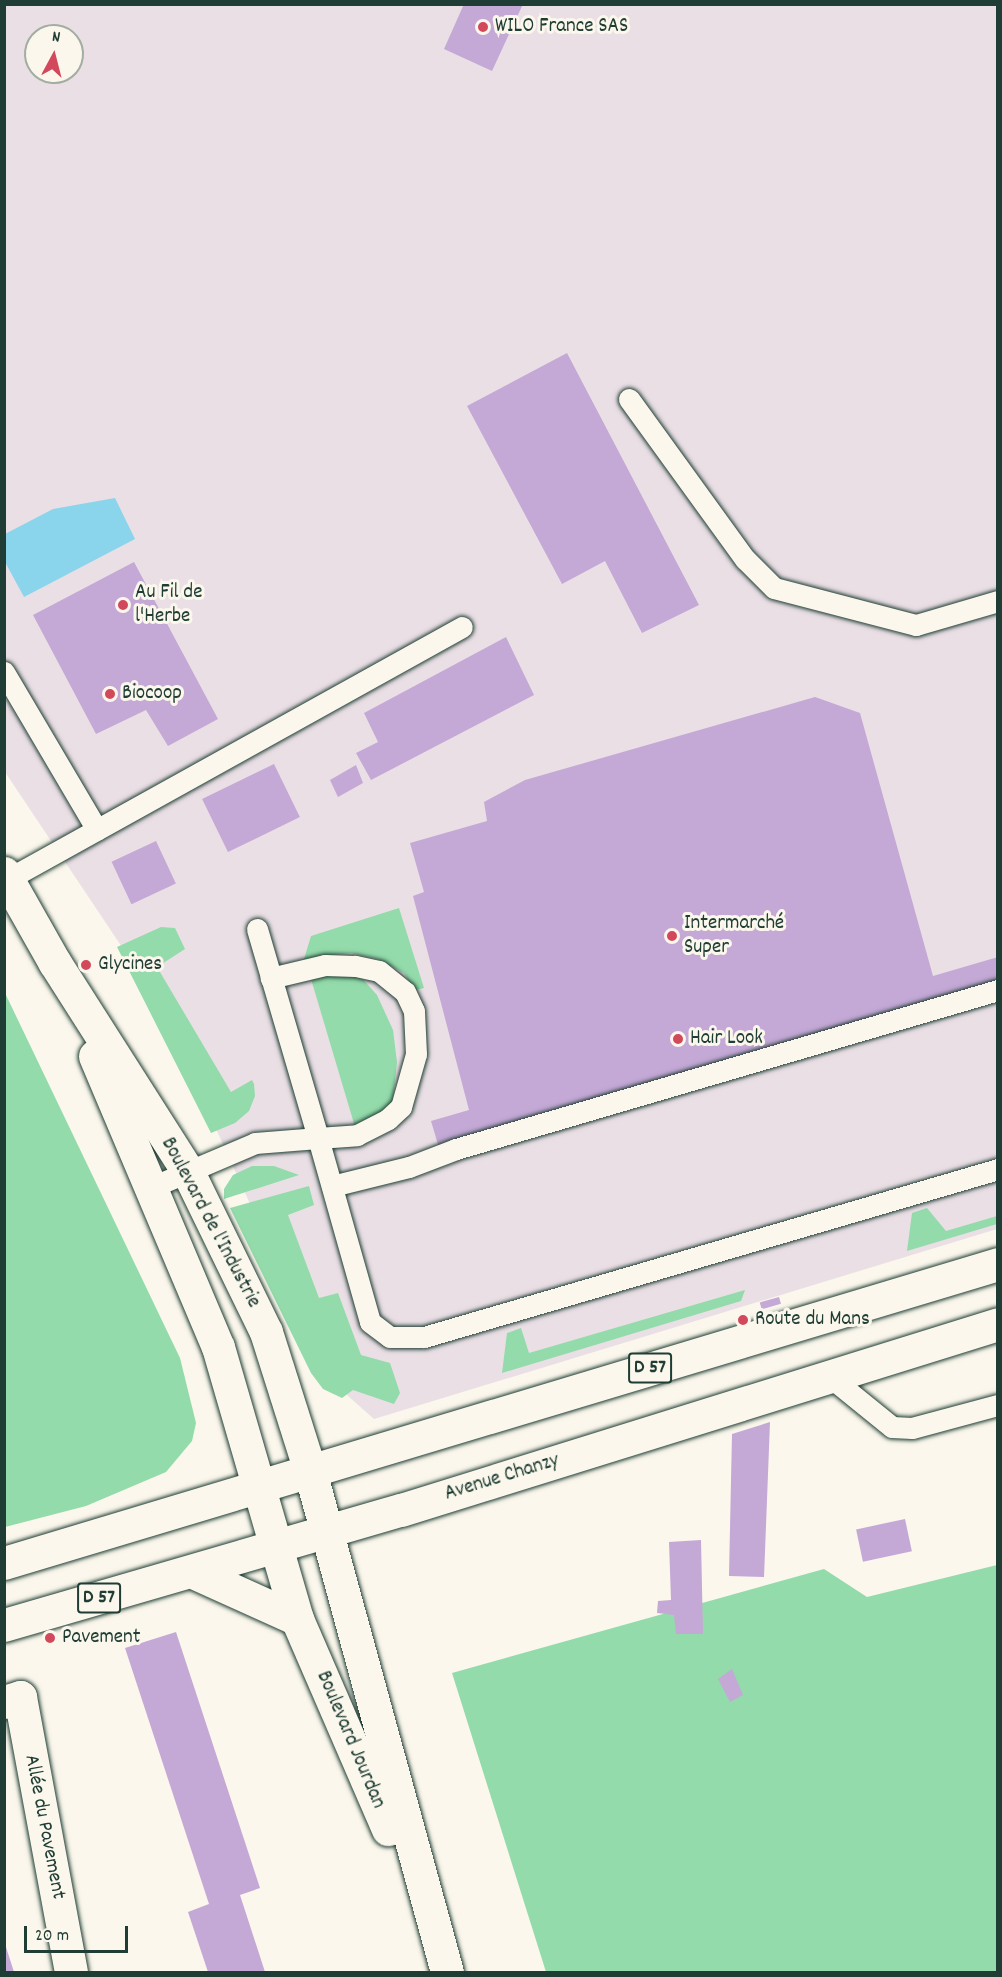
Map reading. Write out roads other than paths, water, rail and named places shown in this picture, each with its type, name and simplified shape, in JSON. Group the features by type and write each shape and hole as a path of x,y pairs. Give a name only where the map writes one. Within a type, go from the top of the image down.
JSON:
{"street":[{"name":"Boulevard de l'Industrie","path":"6,876 54,963 188,1172 266,1332 310,1470 327,1532"},
{"name":"Boulevard de l'Industrie","path":"54,963 218,1347 260,1485 276,1547"},
{"name":"D 57","path":"4,1563 998,1264"},
{"name":"Avenue Chanzy","path":"4,1624 327,1532 998,1324"},
{"name":"Boulevard Jourdan","path":"327,1532 432,1929"},
{"name":"Boulevard Jourdan","path":"276,1547 297,1619 432,1929 447,1972"},
{"path":"193,1572 297,1619"},
{"name":"Allée du Pavement","path":"12,1700 72,1972"}],"lane":[{"path":"629,399 745,559 774,588 916,625 998,601"},
{"path":"6,876 97,830 462,627"},
{"path":"4,672 97,830"},
{"path":"257,929 370,1322 390,1337 424,1337 998,1169"},
{"path":"152,1188 255,1143 357,1135 387,1119 401,1107 416,1054 414,1011 405,992 379,971 325,966 271,978"},
{"path":"332,1186 409,1167 456,1149 998,990"},
{"path":"829,1376 892,1427 912,1428 998,1405"}],"water":[{"path":"115,498 135,539 24,597 5,562 5,534 53,509"}],"place":[{"name":"WILO France SAS","path":"483,27"},
{"name":"Au Fil de l'Herbe","path":"123,605"},
{"name":"Biocoop","path":"110,694"},
{"name":"Intermarché Super","path":"672,936"},
{"name":"Glycines","path":"86,965"},
{"name":"Hair Look","path":"678,1039"},
{"name":"Route du Mans","path":"743,1320"},
{"name":"Pavement","path":"50,1638"}]}
